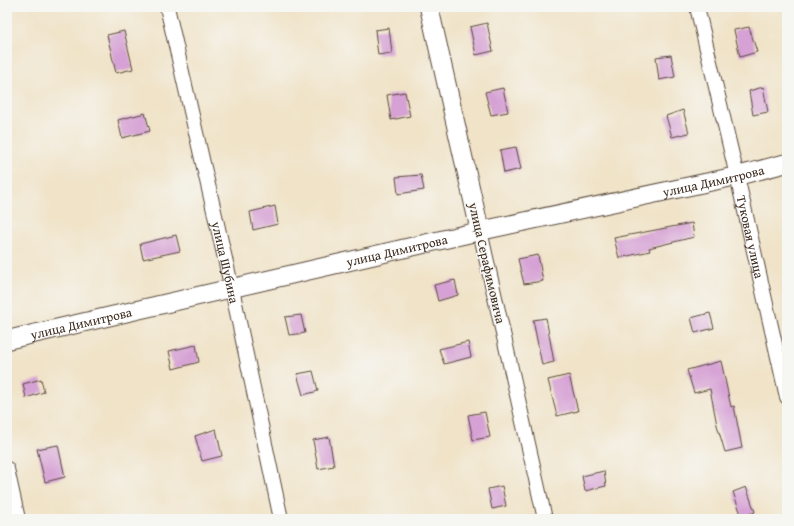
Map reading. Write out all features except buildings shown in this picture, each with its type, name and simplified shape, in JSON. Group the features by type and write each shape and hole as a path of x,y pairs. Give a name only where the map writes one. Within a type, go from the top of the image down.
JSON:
{"street":[{"name":"улица Шубина","path":"167,7 232,289 281,519"},
{"name":"улица Серафимовича","path":"429,7 545,519"},
{"name":"Туковая улица","path":"697,7 787,397"},
{"name":"улица Димитрова","path":"7,340 480,231 737,176 787,163"},
{"path":"7,469 18,519"}]}
